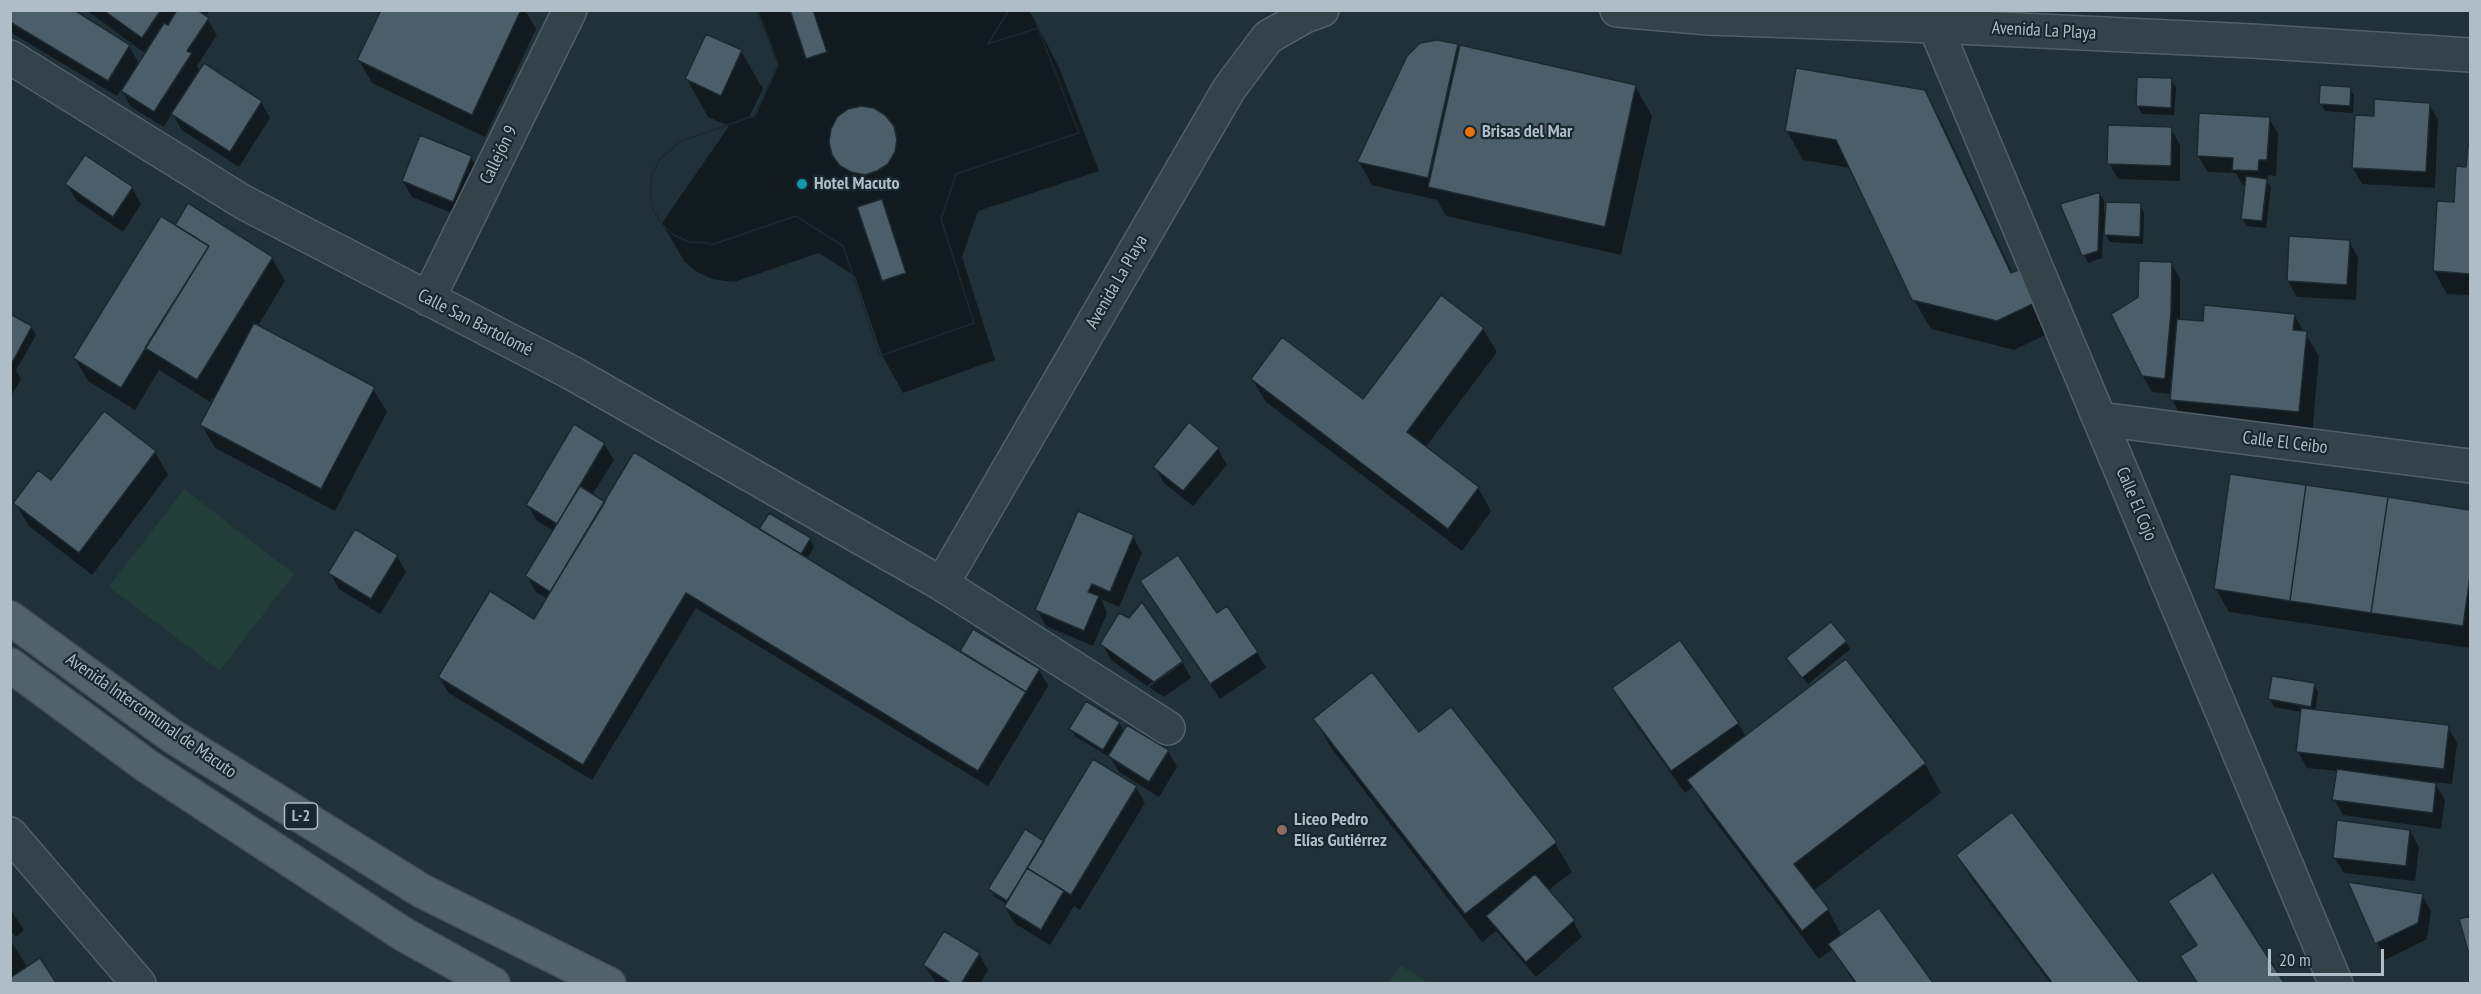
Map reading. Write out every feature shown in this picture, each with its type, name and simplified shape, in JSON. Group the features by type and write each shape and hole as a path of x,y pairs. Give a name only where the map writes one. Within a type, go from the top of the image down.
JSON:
{"main road":[{"name":"Avenida Intercomunal de Macuto","path":"10,618 172,735 422,891 609,984"},
{"name":"L-2","path":"10,665 147,766 403,933 493,984"}],"street":[{"name":"Callejón 9","path":"428,299 570,10"},
{"name":"Avenida La Playa","path":"942,584 1229,88 1268,36 1305,16 1322,10"},
{"name":"Avenida La Playa","path":"1617,10 1709,18 2252,41 2470,55"},
{"name":"Calle El Cojo","path":"1935,26 2336,984"},
{"name":"Calle San Bartolomé","path":"10,57 243,202 572,373 942,584 1168,728"},
{"name":"Calle El Ceibo","path":"2100,419 2470,466"},
{"path":"10,834 139,984"}],"green space":[{"path":"184,489 294,574 220,671 109,587"},
{"path":"1400,965 1429,983 1389,983"}],"building":[{"path":"10,10 74,10 130,45 108,81 10,22"},
{"path":"103,10 161,10 142,38"},
{"path":"177,10 197,10 209,18 187,51 192,53 154,112 121,91 164,23 168,25"},
{"path":"381,10 521,10 472,115 357,60"},
{"name":"Hotel Macuto","path":"757,10 1009,10 988,44 1038,28 1079,133 956,174 941,219 974,323 880,356 843,246 796,216 711,245 710,243 689,242 674,235 661,223 653,209 650,192 652,175 659,160 676,145 675,143 754,116 778,65","holes":["861,106 874,108 885,115 894,126 897,139 895,152 888,164 877,171 865,175 851,172 840,166 832,155 829,142 831,129 837,117 848,109"]},
{"name":"Hotel Macuto","path":"757,10 790,10 806,59 827,52 813,10 1009,10 988,44 1038,28 1079,133 956,174 941,219 974,323 880,356 843,246 796,216 711,245 710,243 689,242 674,235 661,223 653,209 650,192 652,175 659,160 676,145 675,143 754,116 778,65","holes":["882,199 906,273 882,281 857,207"]},
{"path":"706,34 742,50 721,96 685,79"},
{"path":"1437,40 1458,44 1428,178 1357,162 1407,56 1420,43"},
{"path":"1460,45 1636,85 1605,227 1428,187"},
{"path":"204,63 262,101 230,152 171,114"},
{"path":"1796,68 1925,90 2011,273 2023,268 2039,301 1997,321 1912,300 1836,140 1785,131"},
{"path":"2137,77 2172,78 2171,108 2136,106"},
{"path":"2320,85 2351,87 2350,106 2319,104"},
{"path":"2374,99 2430,103 2426,172 2352,168 2355,115 2374,116"},
{"path":"2199,113 2270,117 2267,160 2259,160 2258,171 2232,170 2233,158 2197,156"},
{"path":"2108,125 2172,127 2171,166 2107,164"},
{"path":"420,135 472,156 453,202 402,181"},
{"path":"2468,145 2470,145 2470,274 2433,271 2437,201 2454,202 2456,166 2466,167"},
{"path":"85,155 133,187 113,217 65,184"},
{"path":"2246,176 2267,179 2262,221 2241,219"},
{"path":"2100,192 2098,251 2082,256 2060,204"},
{"path":"2106,202 2141,203 2140,237 2104,235"},
{"path":"188,203 273,257 197,380 145,348 209,246 175,225"},
{"path":"161,216 209,246 121,388 73,358"},
{"path":"2289,236 2350,240 2347,285 2287,281"},
{"path":"2139,261 2172,262 2171,312 2165,379 2142,376 2111,314 2138,297"},
{"path":"1441,295 1484,328 1407,432 1479,487 1448,529 1251,379 1282,337 1363,399"},
{"path":"2204,305 2295,314 2293,330 2307,331 2299,412 2170,400 2177,319 2203,321"},
{"path":"10,314 32,326 13,361 10,360"},
{"path":"254,323 375,387 321,489 200,425"},
{"path":"104,411 156,451 79,553 13,503 38,470 51,480"},
{"path":"1189,422 1219,448 1183,491 1153,467"},
{"path":"574,424 605,443 557,524 526,505"},
{"path":"634,452 1026,692 978,771 686,593 583,765 438,677 490,591 534,619"},
{"path":"2230,474 2306,485 2290,601 2214,589"},
{"path":"2306,485 2388,497 2371,613 2290,601"},
{"path":"580,486 605,502 550,592 525,576"},
{"path":"2388,497 2470,510 2470,577 2463,626 2371,613"},
{"path":"1078,511 1134,535 1110,592 1092,584 1088,592 1099,596 1084,631 1035,610"},
{"path":"769,513 811,538 801,554 759,529"},
{"path":"355,529 398,555 371,599 328,573"},
{"path":"1178,555 1217,613 1227,606 1258,652 1210,684 1140,581"},
{"path":"1142,602 1183,661 1154,682 1100,644 1119,613 1129,618"},
{"path":"1831,622 1847,641 1802,678 1786,658"},
{"path":"973,629 1040,669 1026,692 960,651"},
{"path":"1680,640 1739,723 1671,771 1612,688"},
{"path":"1846,659 1926,763 1794,864 1829,909 1802,931 1687,780"},
{"path":"1372,672 1419,732 1451,707 1557,842 1465,914 1313,719"},
{"path":"2272,676 2315,683 2311,707 2268,699"},
{"path":"1086,701 1120,722 1103,750 1069,729"},
{"path":"2301,708 2449,725 2444,769 2296,752"},
{"path":"1127,725 1169,750 1149,782 1108,756"},
{"path":"1093,759 1137,786 1071,895 1027,868"},
{"path":"2337,769 2436,783 2433,813 2332,800"},
{"path":"2012,812 2141,984 2053,984 1956,855"},
{"path":"2337,820 2410,830 2406,866 2333,858"},
{"path":"1025,829 1044,841 1007,901 988,889"},
{"path":"1027,868 1064,891 1041,930 1004,907"},
{"path":"2213,872 2285,984 2198,984 2180,956 2197,945 2168,901"},
{"path":"1535,874 1575,920 1526,962 1486,916"},
{"path":"2348,882 2423,894 2418,923 2375,944"},
{"path":"1879,908 1934,984 1857,984 1828,944"},
{"path":"2470,916 2470,958 2459,919"},
{"path":"944,931 980,953 961,984 952,984 923,965"},
{"path":"40,958 57,984 10,984 10,978"}],"place":[{"name":"Brisas del Mar","path":"1470,132"},
{"name":"Hotel Macuto","path":"802,184"},
{"name":"Liceo Pedro Elías Gutiérrez","path":"1282,830"}]}
